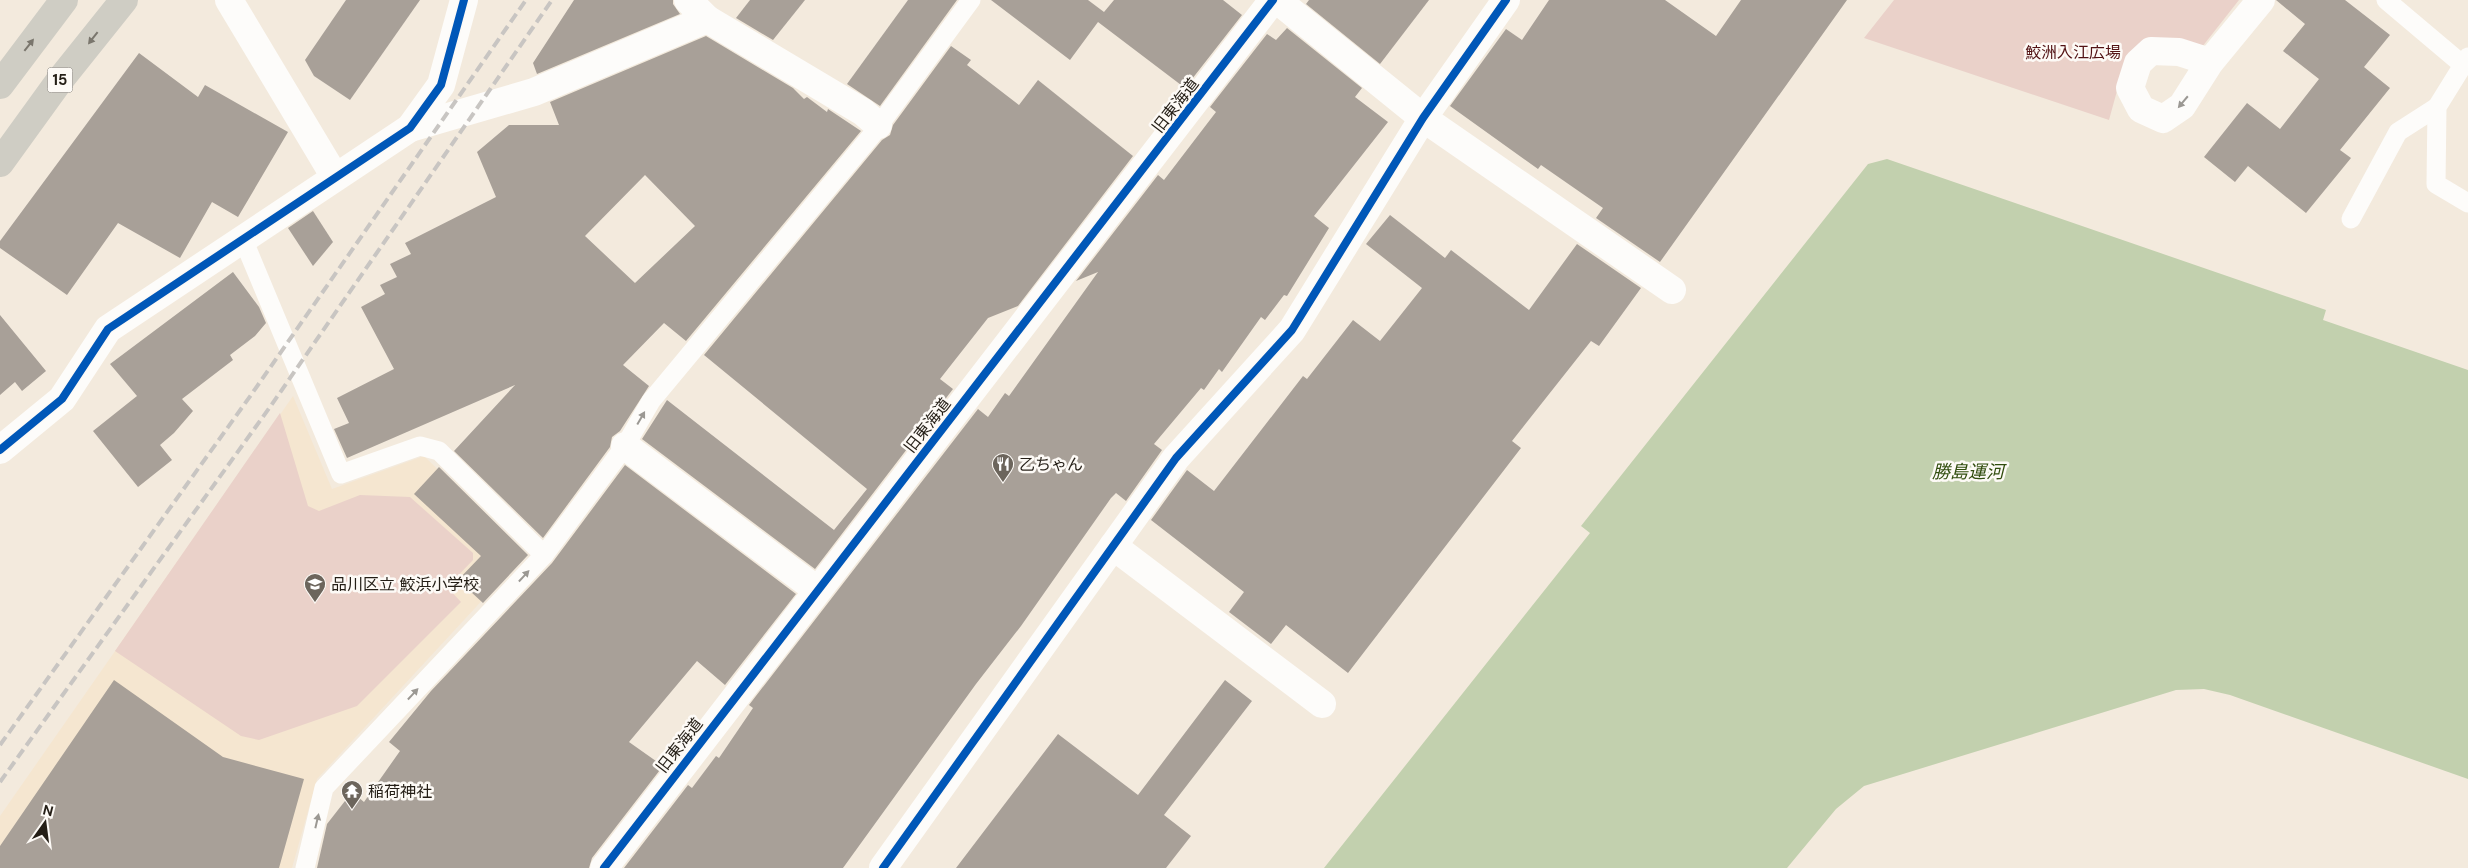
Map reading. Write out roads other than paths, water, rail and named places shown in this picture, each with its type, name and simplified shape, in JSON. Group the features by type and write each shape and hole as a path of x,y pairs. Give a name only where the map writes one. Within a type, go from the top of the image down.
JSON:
{"highway":[{"path":"0,85 64,0"},
{"name":"15","path":"0,163 49,95 124,0"}],"street":[{"path":"230,0 335,177"},
{"path":"410,128 441,85 464,0"},
{"path":"688,0 707,19 863,112 878,125"},
{"name":"旧東海道","path":"604,868 1273,0"},
{"path":"1277,0 1423,118 1672,290"},
{"path":"883,868 1176,458 1292,330 1423,118 1506,0"},
{"path":"2210,62 2261,0"},
{"path":"0,450 62,399 108,329 410,128 534,92 707,19"},
{"path":"625,446 817,590"},
{"path":"1113,546 1322,704"}],"lane":[{"path":"305,868 324,788 544,555 625,446 651,402 878,125 971,0"},
{"path":"2351,219 2398,132 2436,107 2466,61 2386,0"},
{"path":"2436,107 2436,184 2468,203"},
{"path":"243,239 342,474 420,446 439,451 544,555"}],"water":[{"name":"勝島運河","path":"1887,159 2326,310 2323,320 2468,370 2468,779 2230,695 2204,689 2176,690 1864,786 1836,809 1787,868 1324,868 1590,533 1581,526 1868,164"}],"railway":[{"path":"0,745 251,395 526,0"},
{"path":"0,782 270,407 552,0"}],"place":[{"name":"乙ちゃん","path":"1003,483"},
{"name":"品川区立 鮫浜小学校","path":"315,603"},
{"name":"稲荷神社","path":"352,810"}],"park label":[{"name":"鮫洲入江広場","path":"2073,52"}]}
